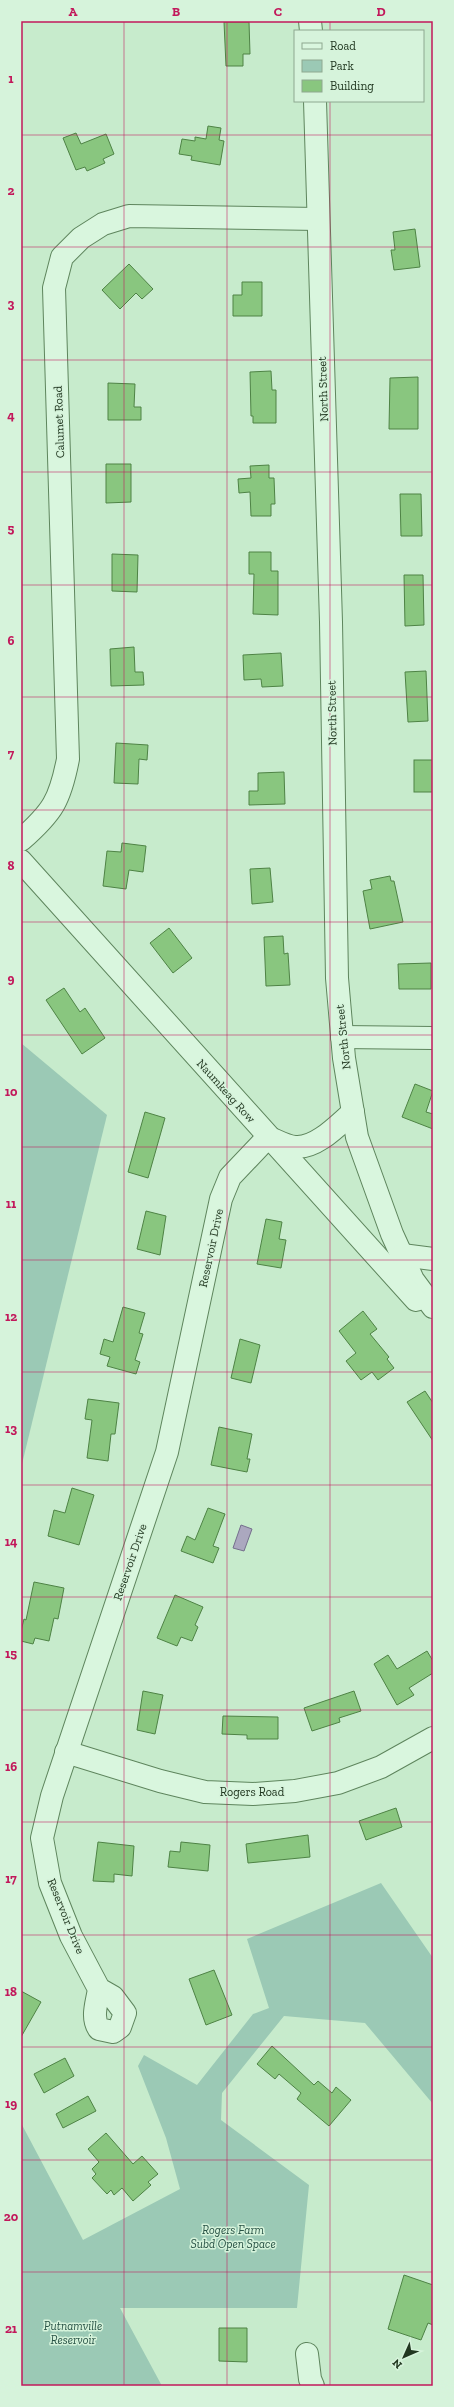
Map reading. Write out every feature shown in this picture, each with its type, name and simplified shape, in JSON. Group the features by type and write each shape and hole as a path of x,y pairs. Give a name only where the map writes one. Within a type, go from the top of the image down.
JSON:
{"street":[{"name":"North Street","path":"315,102 331,622 337,978 342,1037 357,1137 392,1234 414,1280 433,1307"},
{"name":"Calumet Road","path":"21,840 45,820 62,789 68,759 54,288 62,257 81,238 103,224 129,216 318,219"},
{"name":"Naumkeag Row","path":"21,861 433,1319"},
{"path":"342,1037 433,1038"},
{"path":"268,1137 294,1147 306,1146 326,1135 353,1112"},
{"name":"Reservoir Drive","path":"100,1989 71,1936 50,1883 42,1838 52,1796 66,1752 167,1452 221,1199 230,1177 268,1137"},
{"path":"402,1255 433,1259"},
{"name":"Rogers Road","path":"66,1752 160,1781 205,1792 253,1794 295,1791 338,1783 381,1767 433,1738"},
{"path":"307,2354 310,2379 313,2386"}],"green space":[{"path":"21,1043 107,1115 21,1468"},
{"name":"Rogers Farm Subd Open Space","path":"381,1883 433,1958 433,2104 365,2023 284,2016 222,2093 221,2120 309,2185 297,2308 120,2308 162,2386 21,2386 21,2123 83,2240 180,2189 166,2138 138,2066 144,2055 197,2085 253,2014 269,2008 247,1939"}],"shaded area":[{"path":"241,1525 252,1529 244,1551 233,1548"}],"building":[{"path":"224,22 249,22 250,54 243,54 243,66 226,66"},
{"path":"208,126 221,128 219,140 224,141 220,165 191,160 192,156 179,154 182,139 195,141 195,137 206,139"},
{"path":"76,133 81,144 106,134 114,154 103,159 105,163 87,171 85,167 76,170 63,138"},
{"path":"415,229 420,267 394,270 391,250 395,250 393,232"},
{"path":"129,264 153,289 142,299 136,293 120,309 102,290"},
{"path":"242,282 262,282 262,316 233,316 233,295 242,295"},
{"path":"271,371 272,390 276,390 276,423 253,423 253,416 251,416 250,372"},
{"path":"418,377 418,429 389,429 390,378"},
{"path":"108,383 135,384 134,407 141,407 141,420 108,420"},
{"path":"106,464 131,464 131,502 106,503"},
{"path":"269,465 269,478 274,478 275,504 271,504 271,516 251,516 250,492 239,493 238,479 251,478 250,466"},
{"path":"400,494 421,494 422,536 401,536"},
{"path":"249,552 271,552 271,571 278,571 278,615 253,614 254,574 249,574"},
{"path":"112,554 138,555 137,592 112,591"},
{"path":"404,575 423,575 424,625 405,626"},
{"path":"134,647 135,672 143,672 144,685 111,686 110,649"},
{"path":"281,653 283,686 262,687 261,679 244,680 243,655"},
{"path":"426,671 428,721 408,722 405,672"},
{"path":"116,743 148,745 147,760 139,759 138,784 114,783"},
{"path":"414,760 433,760 433,792 414,792"},
{"path":"284,772 285,804 249,805 249,791 258,791 258,773"},
{"path":"122,843 146,846 143,872 129,870 126,889 103,886 107,851 121,852"},
{"path":"270,868 273,902 252,904 250,869"},
{"path":"390,876 391,881 394,881 403,922 370,929 363,891 372,889 370,880"},
{"path":"169,928 192,958 173,973 150,943"},
{"path":"283,936 284,954 288,953 290,985 266,986 264,937"},
{"path":"431,963 431,989 399,989 398,964"},
{"path":"64,988 80,1012 85,1008 105,1038 82,1054 46,1000"},
{"path":"415,1084 433,1091 426,1112 433,1114 433,1129 402,1117"},
{"path":"145,1112 165,1118 148,1178 128,1172"},
{"path":"146,1211 166,1216 160,1255 137,1249"},
{"path":"266,1219 282,1222 279,1239 286,1240 281,1268 257,1264"},
{"path":"123,1307 145,1313 139,1333 143,1334 135,1360 140,1362 136,1374 107,1366 110,1357 100,1354 104,1339 113,1342"},
{"path":"363,1311 377,1329 370,1334 389,1357 387,1359 394,1368 378,1380 372,1372 361,1380 346,1361 356,1353 339,1331"},
{"path":"240,1339 260,1345 251,1383 231,1378"},
{"path":"425,1391 433,1403 433,1441 407,1402"},
{"path":"88,1399 119,1403 115,1434 111,1434 108,1461 87,1458 92,1420 85,1419"},
{"path":"219,1427 252,1434 247,1459 250,1459 247,1472 211,1465"},
{"path":"72,1488 94,1495 79,1545 48,1536 54,1510 65,1513"},
{"path":"208,1508 225,1514 213,1546 219,1548 213,1563 181,1551 187,1536 195,1540"},
{"path":"34,1582 64,1588 58,1619 54,1618 49,1641 35,1638 33,1644 21,1641 21,1631 24,1619 26,1620"},
{"path":"175,1595 203,1607 195,1625 198,1627 192,1641 181,1637 177,1646 157,1638"},
{"path":"427,1651 433,1661 433,1673 409,1688 414,1695 397,1705 374,1664 388,1655 397,1669"},
{"path":"143,1691 163,1695 155,1734 137,1730"},
{"path":"354,1691 361,1711 339,1718 340,1722 312,1731 304,1708"},
{"path":"223,1716 278,1717 278,1739 247,1739 247,1735 222,1734"},
{"path":"396,1808 402,1827 366,1840 359,1821"},
{"path":"308,1835 310,1857 248,1863 246,1844"},
{"path":"98,1842 134,1846 132,1876 114,1874 114,1882 93,1881"},
{"path":"181,1842 210,1845 208,1871 168,1867 170,1851 180,1852"},
{"path":"214,1970 232,2015 206,2025 189,1979"},
{"path":"21,1991 41,2002 21,2037"},
{"path":"272,2046 314,2085 318,2081 332,2093 336,2087 351,2100 329,2126 297,2099 301,2093 279,2074 275,2079 257,2064"},
{"path":"65,2058 74,2076 44,2093 34,2074"},
{"path":"88,2096 96,2111 63,2128 56,2114"},
{"path":"106,2133 133,2164 142,2156 158,2174 148,2182 151,2185 133,2201 122,2188 114,2195 111,2190 107,2194 92,2178 96,2174 92,2169 99,2162 88,2149"},
{"path":"404,2275 433,2285 433,2325 428,2323 421,2340 388,2329"},
{"path":"219,2328 247,2328 247,2362 219,2361"}],"park label":[{"name":"Putnamville Reservoir","path":"73,2333"}]}
